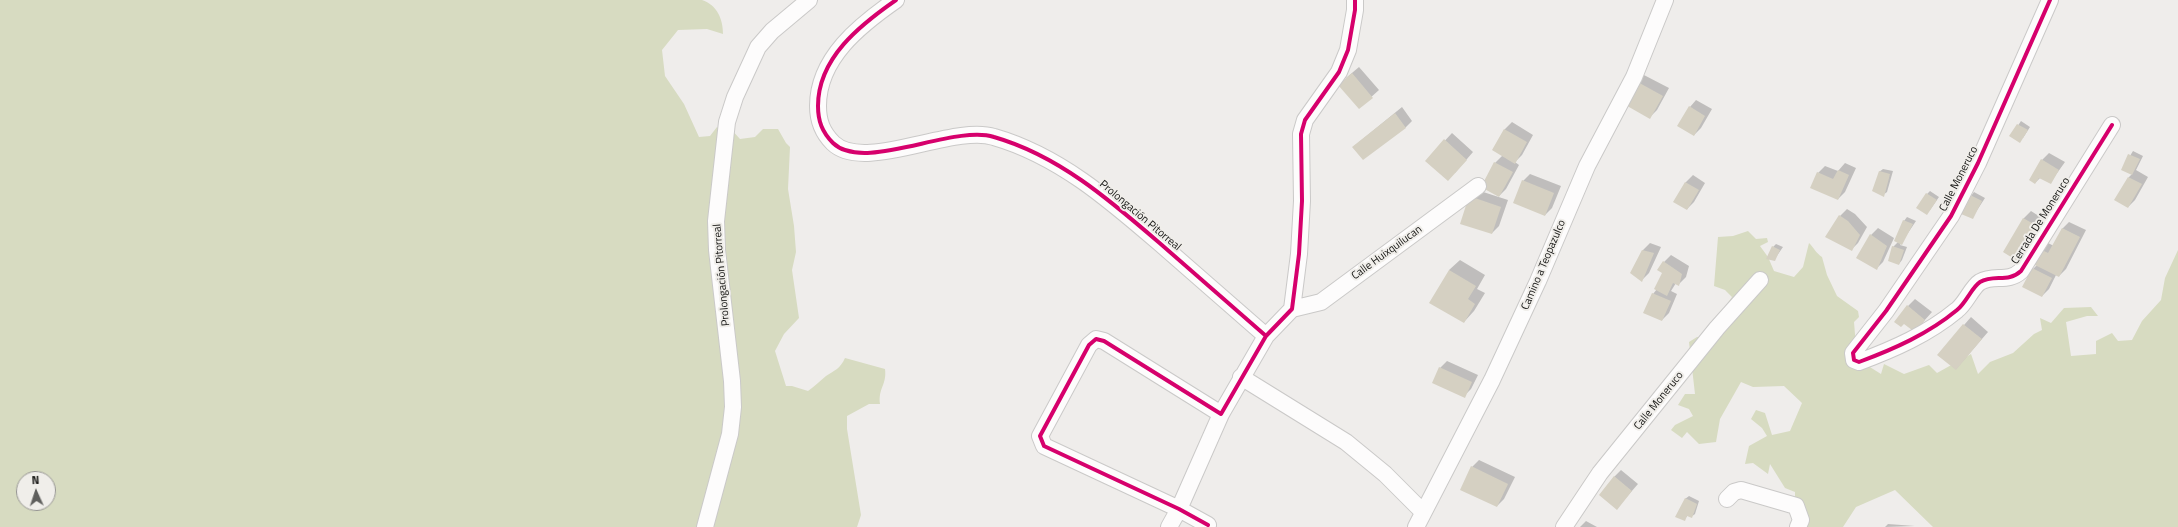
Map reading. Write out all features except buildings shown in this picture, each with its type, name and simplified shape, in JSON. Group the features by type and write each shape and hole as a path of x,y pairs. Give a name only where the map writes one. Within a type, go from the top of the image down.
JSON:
{"street":[{"name":"Prolongación Pitorreal","path":"705,527 730,434 733,406 732,381 717,250 716,220 727,122 738,90 758,47 772,31 809,0"},
{"name":"Prolongación Pitorreal","path":"896,0 869,19 858,29 834,55 825,73 818,95 818,118 823,131 834,144 851,151 869,152 969,134 992,136 1038,154 1077,176 1111,202 1266,336"},
{"path":"1169,527 1179,509 1217,412 1241,377 1266,336 1292,309 1300,241 1301,134 1304,120 1339,72 1348,50 1355,10 1355,0"},
{"name":"Camino a Teopazulco","path":"1416,527 1422,511 1445,473 1492,380 1538,281 1587,166 1634,77 1665,0"},
{"name":"Calle Moneruco","path":"1856,349 1886,311 1951,216 1978,163 2050,0"},
{"name":"Cerrada De Moneruco","path":"1856,349 1852,357 1854,360 1859,362 1902,346 1935,326 1963,305 1979,283 1986,280 2014,277 2021,271 2112,125"},
{"name":"Calle Huixquilucan","path":"1292,309 1321,302 1478,186"},
{"name":"Calle Moneruco","path":"1564,527 1600,473 1717,328 1760,280"},
{"path":"1208,525 1179,509 1044,446 1040,441 1042,431 1089,345 1096,339 1104,341 1217,412"},
{"path":"1241,377 1346,442 1384,474 1422,511"},
{"path":"1727,499 1734,492 1741,490 1796,506 1801,520 1798,527"}],"green space":[{"path":"0,0 702,0 712,5 718,13 722,23 723,34 707,29 678,30 662,50 665,76 684,104 699,137 710,136 717,127 725,135 730,128 740,139 755,137 763,129 778,129 790,147 788,189 794,226 796,252 792,270 799,318 784,334 775,351 786,386 792,386 808,391 826,376 835,371 845,358 885,369 885,379 880,394 880,404 869,404 847,416 847,429 861,515 857,527 0,527"},
{"path":"1748,231 1756,239 1767,238 1768,242 1760,246 1768,257 1774,271 1794,277 1803,267 1809,243 1811,245 1822,257 1827,275 1837,296 1858,311 1859,317 1854,322 1857,359 1881,374 1884,364 1904,374 1929,365 1937,373 1971,354 1978,374 1990,362 2013,353 2034,334 2042,330 2040,318 2051,323 2064,308 2091,307 2098,316 2087,316 2066,322 2071,356 2096,354 2096,341 2112,333 2118,341 2132,340 2142,321 2161,300 2165,278 2178,250 2178,527 1933,527 1895,490 1856,507 1843,527 1795,527 1795,492 1785,488 1770,464 1768,474 1753,463 1745,464 1749,446 1767,436 1762,428 1751,419 1756,410 1765,413 1772,435 1790,431 1802,403 1784,386 1753,387 1741,382 1720,419 1716,442 1699,444 1687,432 1682,438 1671,430 1675,425 1693,416 1689,409 1678,405 1685,394 1695,394 1689,342 1697,337 1712,337 1715,321 1732,297 1725,290 1714,286 1718,237 1733,236"}],"cycle path":[{"path":"896,0 869,20 844,44 833,58 825,73 820,89 818,111 823,130 833,143 847,151 865,153 887,151 956,137 977,135 994,137 1018,145 1063,168 1105,197 1144,229 1266,336"},
{"path":"1208,525 1179,509 1044,446 1040,436 1089,345 1096,339 1104,341 1221,414 1266,336 1292,309 1299,254 1302,201 1301,134 1305,120 1339,72 1348,50 1355,10 1355,0"},
{"path":"2050,0 1978,163 1951,216 1886,311 1853,353 1854,360 1859,362 1885,352 1922,334 1946,319 1960,307 1980,282 1990,279 2011,277 2021,271 2112,125"}]}
